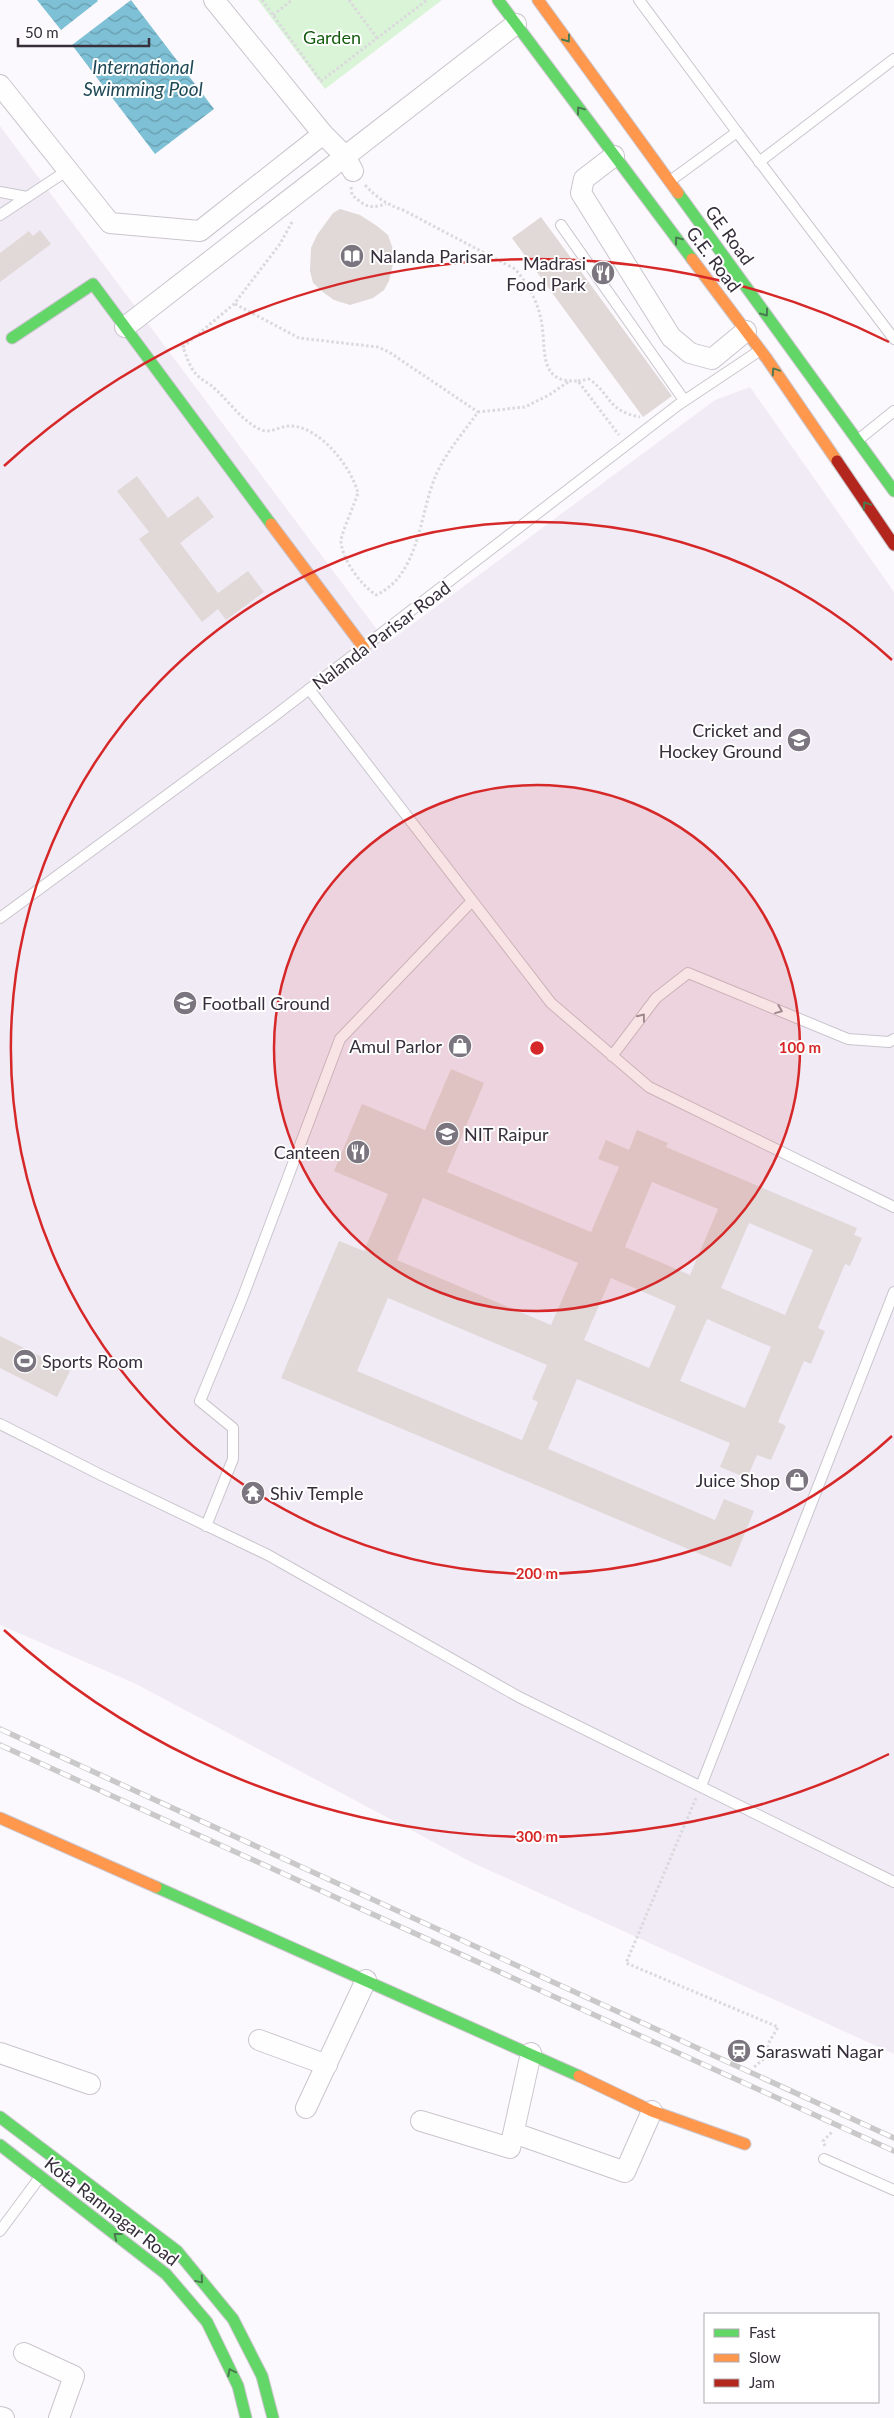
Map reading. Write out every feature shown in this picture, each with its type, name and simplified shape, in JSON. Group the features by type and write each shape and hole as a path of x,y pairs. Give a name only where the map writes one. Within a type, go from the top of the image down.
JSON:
{"street":[{"path":"214,0 323,134 348,170"},
{"name":"G.E. Road","path":"498,0 760,350 894,545"},
{"name":"GE Road","path":"538,0 894,491"},
{"path":"125,327 348,170 516,24"},
{"path":"0,84 110,223 200,231 323,134"},
{"path":"614,156 584,179 581,193 671,337 690,353 712,359 746,331"},
{"path":"12,338 93,284 364,648"},
{"path":"0,1818 531,2053 652,2111 745,2144"},
{"path":"306,2108 366,1980"},
{"path":"259,2040 327,2065"},
{"path":"0,2053 90,2084"},
{"path":"422,2121 510,2148 531,2053"},
{"path":"514,2134 625,2172 652,2111"},
{"path":"0,2117 177,2252 234,2319 262,2376 273,2418"},
{"name":"Kota Ramnagar Road","path":"0,2145 172,2281 207,2322 238,2386 246,2418"},
{"path":"24,2352 74,2376 59,2418"},
{"path":"0,2417 4,2418"}],"lane":[{"path":"639,0 894,339"},
{"path":"759,162 894,59"},
{"path":"669,181 737,132"},
{"path":"0,214 68,170"},
{"path":"0,192 26,197"},
{"path":"562,226 684,400"},
{"name":"Nalanda Parisar Road","path":"0,918 364,648 684,400 760,350"},
{"path":"857,440 894,411"},
{"path":"309,689 550,1003 649,1086 894,1207"},
{"path":"206,1526 234,1459 233,1428 200,1401 242,1299 340,1039 472,901"},
{"path":"612,1056 656,998 688,973 848,1039 892,1042"},
{"path":"701,1786 893,1297"},
{"path":"0,1424 268,1555 519,1697 894,1882"},
{"path":"824,2159 894,2190"},
{"path":"0,2231 40,2176"}],"path":[{"path":"262,0 321,81 427,0"},
{"path":"273,15 292,0"},
{"path":"349,0 377,38"},
{"path":"348,170 353,182 351,188 352,195 369,207 374,208 386,204"},
{"path":"348,170 376,198 386,204 403,210 515,269 528,284 542,323 544,359 548,369 562,380 568,382 589,379 597,384 603,391 606,399 620,411 650,419 664,416"},
{"path":"293,220 280,244 234,304 183,347 194,373 214,387 240,415 260,430 272,431 290,426 304,428 329,447 347,466 358,493 341,539 344,553 364,584 376,595 385,591 405,567 417,539 436,475 478,412"},
{"path":"234,304 299,338 378,347 389,352 478,412 525,407 549,395 568,382"},
{"path":"578,381 626,446"},
{"path":"701,1786 626,1963 778,2027 768,2044 766,2057 753,2068"}],"shaded area":[{"name":"NIT Raipur","path":"0,126 387,643 715,400 750,387 894,592 894,2054 471,1862 136,1684 0,1625"}],"green space":[{"name":"Garden","path":"258,0 442,0 325,89"}],"water":[{"path":"37,0 97,0 98,1 61,30"},
{"name":"International Swimming Pool","path":"131,0 214,109 155,154 72,45"}],"building":[{"name":"Nalanda Parisar","path":"340,209 360,215 388,235 395,255 389,281 384,290 373,298 350,305 334,300 324,293 313,283 310,271 311,248 317,235 333,213"},
{"path":"541,217 672,396 643,417 512,238"},
{"path":"40,230 51,244 0,282 0,253 29,231 33,236"},
{"path":"137,476 168,518 198,496 214,517 180,543 218,593 248,571 264,592 226,620 218,609 202,622 139,539 149,532 117,491"},
{"path":"451,1069 484,1083 447,1172 591,1232 619,1167 598,1159 606,1140 629,1150 637,1130 668,1143 666,1147 857,1228 854,1235 862,1238 850,1266 845,1264 818,1328 825,1331 811,1364 804,1361 778,1422 786,1426 771,1460 757,1455 747,1478 720,1467 730,1443 577,1379 548,1449 715,1520 724,1499 754,1511 731,1567 281,1378 339,1241 364,1251 388,1194 334,1171 362,1104 425,1130","holes":["652,1182 718,1209 690,1275 625,1247","423,1198 578,1263 551,1325 397,1260","749,1223 813,1250 785,1315 721,1288","611,1278 676,1306 649,1368 584,1340","388,1298 547,1365 532,1399 538,1402 522,1440 357,1371","707,1319 771,1347 745,1408 680,1381"]},
{"name":"Sports Room","path":"0,1336 70,1371 57,1397 0,1368"}],"railway":[{"path":"0,1729 894,2138"},
{"path":"0,1745 894,2151"}],"traffic: fast":[{"path":"498,0 692,259"},
{"path":"678,193 894,491"},
{"path":"12,338 93,284 271,524"},
{"path":"156,1887 579,2076"},
{"path":"0,2117 177,2251 233,2319 262,2376 273,2418"},
{"path":"0,2145 166,2274 207,2322 238,2386 246,2418"}],"traffic: slow":[{"path":"538,0 678,193"},
{"path":"692,259 767,359 837,461"},
{"path":"271,524 364,648"},
{"path":"0,1818 156,1887"},
{"path":"579,2076 652,2111 745,2144"}],"traffic: jam":[{"path":"837,461 894,545"}],"place":[{"name":"Nalanda Parisar","path":"352,256"},
{"name":"Madrasi Food Park","path":"603,273"},
{"name":"Cricket and Hockey Ground","path":"799,740"},
{"name":"Football Ground","path":"185,1003"},
{"name":"Amul Parlor","path":"460,1046"},
{"name":"NIT Raipur","path":"447,1134"},
{"name":"Canteen","path":"358,1152"},
{"name":"Sports Room","path":"25,1361"},
{"name":"Juice Shop","path":"797,1480"},
{"name":"Shiv Temple","path":"253,1493"},
{"name":"Saraswati Nagar","path":"739,2051"}]}
